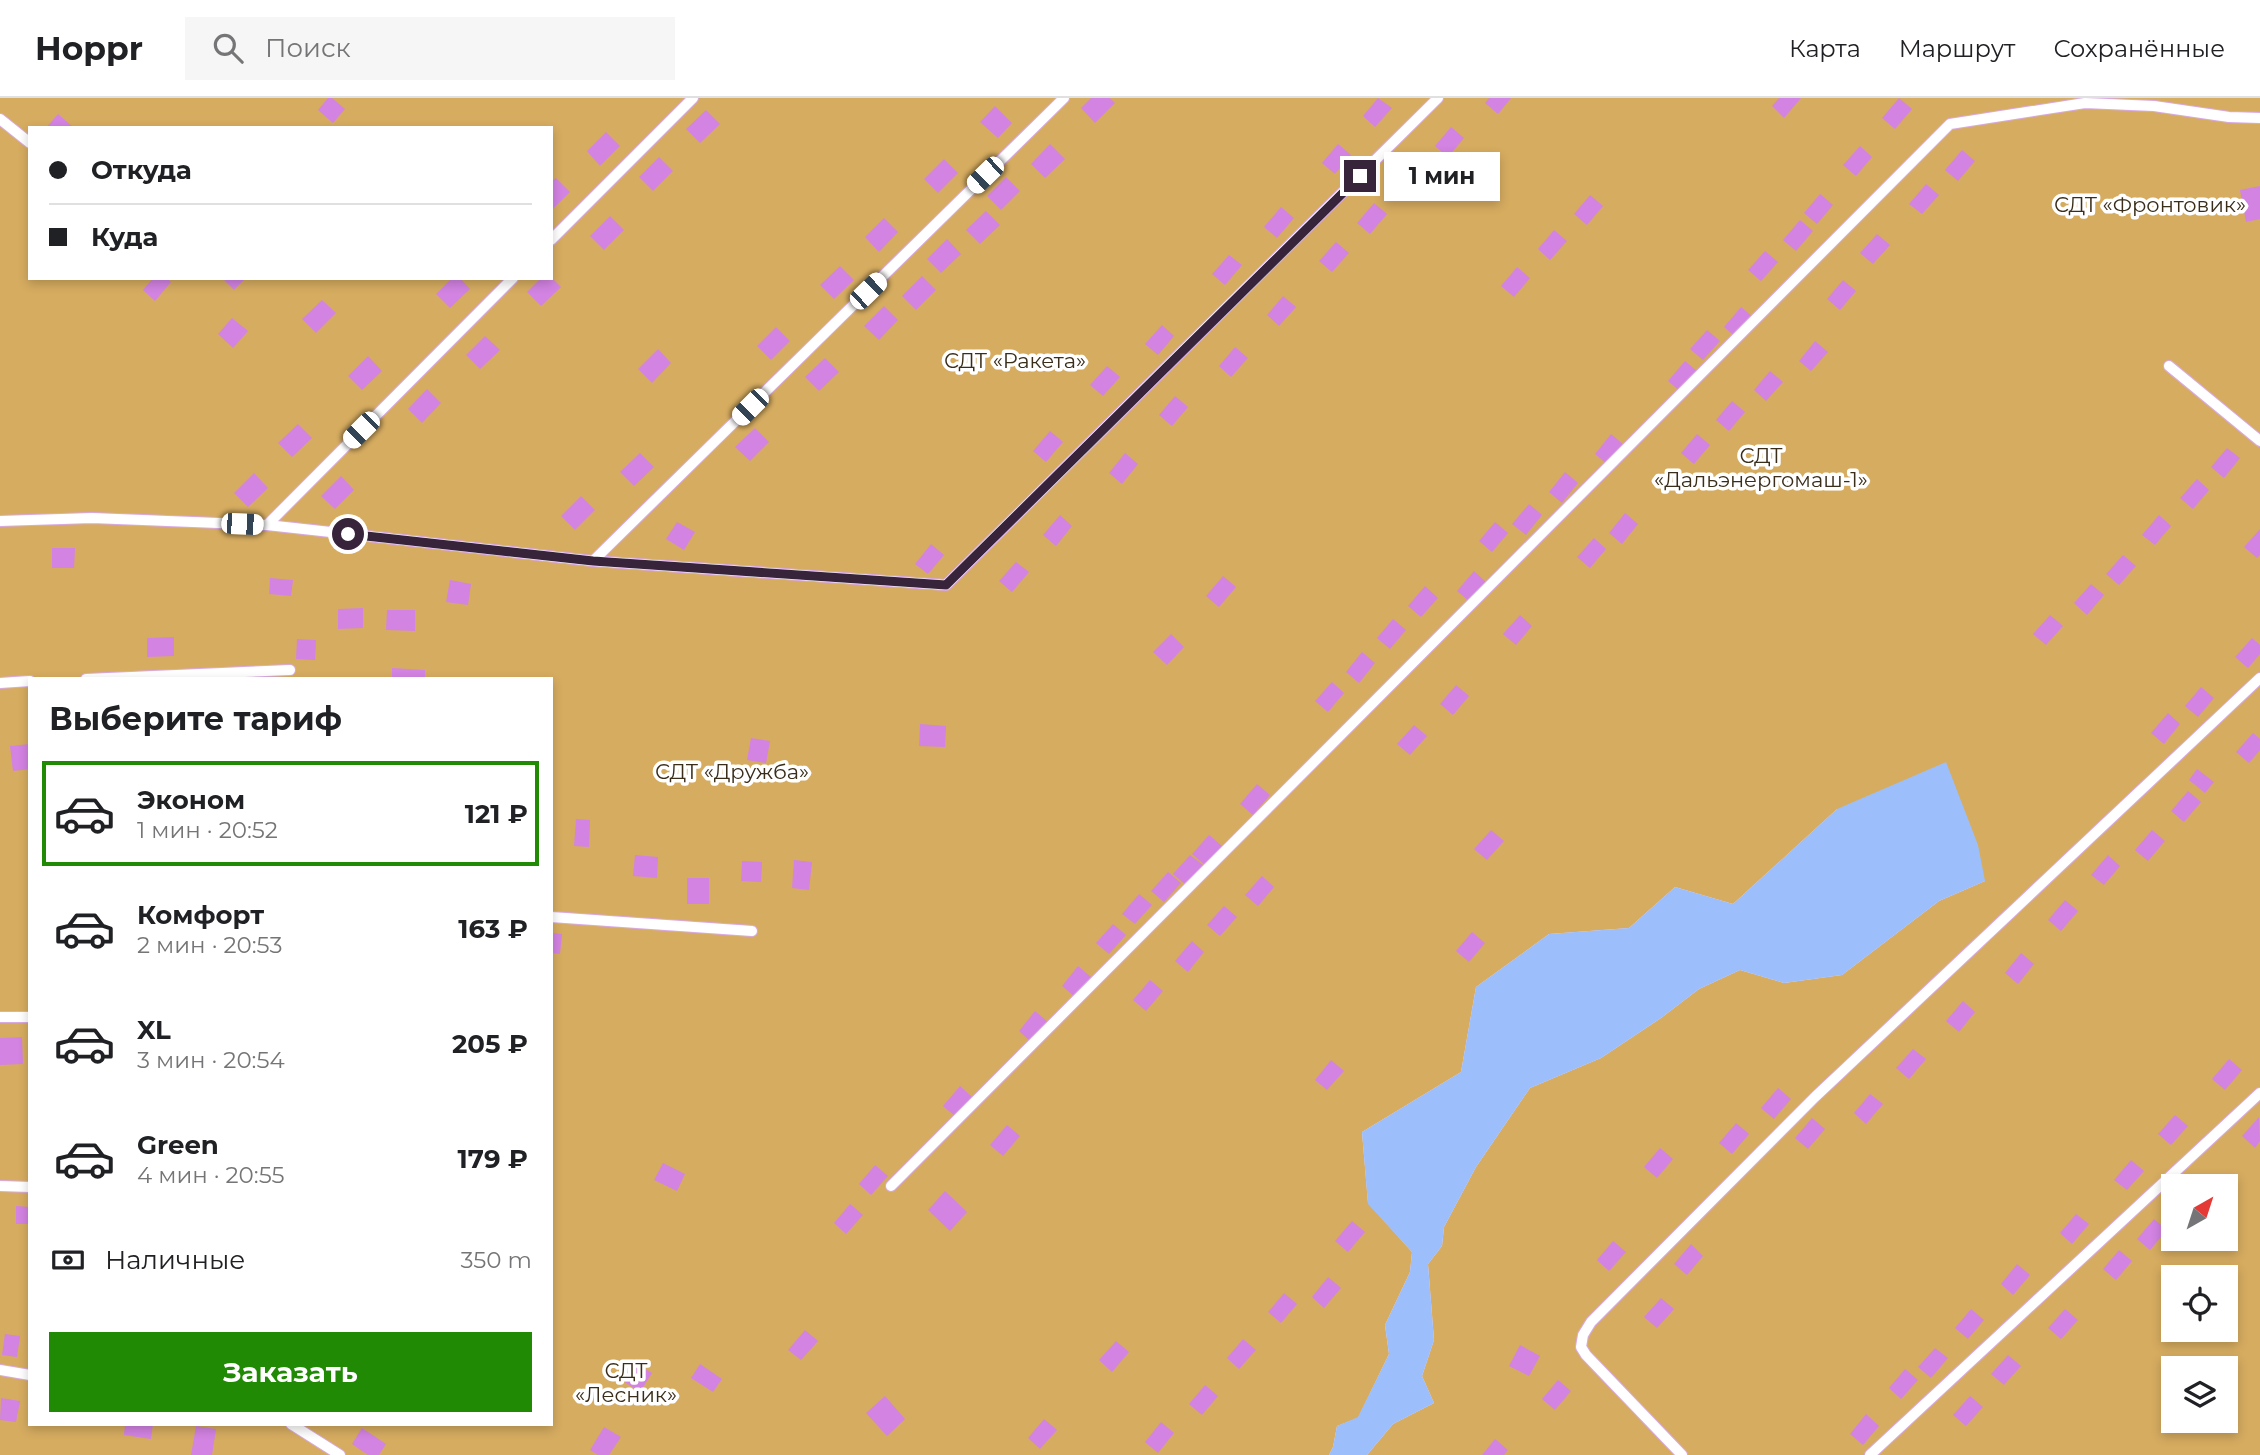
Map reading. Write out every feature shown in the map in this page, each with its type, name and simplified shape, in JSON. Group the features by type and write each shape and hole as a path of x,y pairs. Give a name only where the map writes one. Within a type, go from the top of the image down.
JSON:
{"lane":[{"path":"553,238 693,98"},
{"path":"593,561 1064,98"},
{"path":"0,521 92,518 267,525 593,561 946,585 1438,98"},
{"path":"891,1186 1950,124 2085,103 2154,106 2229,117 2260,118"},
{"path":"0,119 28,141"},
{"path":"267,525 511,280"},
{"path":"2169,366 2260,441"},
{"path":"131,677 290,670"},
{"path":"1682,1455 1586,1355 1581,1347 1583,1335 1591,1322 1815,1097 2260,678"},
{"path":"0,683 28,681"},
{"path":"553,917 752,930"},
{"path":"0,1017 28,1017"},
{"path":"1870,1455 2260,1093"},
{"path":"0,1186 28,1187"},
{"path":"0,1370 28,1375"},
{"path":"295,1426 340,1455"}],"green space":[{"name":"СДТ «Дальэнергомаш-1»","path":"0,98 2260,98 2260,1455 1367,1455 1393,1424 1434,1403 1422,1376 1434,1340 1428,1264 1442,1246 1444,1227 1476,1167 1530,1088 1601,1058 1699,989 1740,970 1784,983 1842,975 1939,901 1985,881 1837,809 1733,904 1675,887 1629,928 1549,934 1476,987 1461,1072 1362,1132 1368,1203 1412,1252 1410,1272 1385,1325 1389,1354 1358,1418 1337,1426 1329,1455 0,1455"}],"water":[{"path":"1946,762 1978,845 1985,881 1939,901 1842,975 1784,983 1740,970 1699,989 1601,1058 1530,1088 1476,1167 1444,1227 1442,1246 1428,1264 1434,1340 1422,1376 1434,1403 1393,1424 1367,1455 1329,1455 1337,1426 1358,1417 1389,1354 1385,1325 1410,1272 1412,1252 1368,1204 1362,1132 1461,1072 1476,987 1549,934 1629,928 1675,887 1733,904 1837,809"}],"building":[{"path":"328,98 332,98 345,109 333,123 318,110"},
{"path":"1091,98 1110,98 1115,103 1095,123 1081,108"},
{"path":"1378,98 1392,108 1375,127 1363,116"},
{"path":"1489,98 1511,98 1498,114 1485,103"},
{"path":"1779,98 1801,98 1784,118 1772,106"},
{"path":"1899,98 1912,109 1895,129 1882,118"},
{"path":"995,106 1012,123 998,138 980,122"},
{"path":"706,110 720,124 700,143 686,129"},
{"path":"58,114 72,126 48,126"},
{"path":"1451,127 1464,138 1448,157 1435,146"},
{"path":"606,132 620,146 600,166 587,151"},
{"path":"1050,144 1065,159 1045,178 1031,164"},
{"path":"1338,144 1351,155 1335,174 1322,163"},
{"path":"1860,146 1872,157 1856,176 1843,165"},
{"path":"1962,150 1975,161 1958,181 1945,170"},
{"path":"1412,152 1425,162 1409,182 1396,171"},
{"path":"659,157 673,171 653,191 639,177"},
{"path":"944,159 958,173 938,193 924,179"},
{"path":"1006,177 1020,191 1001,210 987,196"},
{"path":"556,178 570,192 553,209 553,180"},
{"path":"1926,184 1939,195 1922,214 1909,204"},
{"path":"2260,186 2260,219 2246,222 2240,190"},
{"path":"1820,194 1833,205 1817,224 1804,213"},
{"path":"1590,195 1603,206 1587,225 1574,214"},
{"path":"1374,203 1387,214 1370,234 1357,223"},
{"path":"1281,207 1294,218 1277,238 1264,227"},
{"path":"986,211 1000,225 980,244 966,230"},
{"path":"610,216 624,230 604,250 590,236"},
{"path":"884,218 898,232 879,252 865,237"},
{"path":"1800,220 1813,231 1796,251 1783,240"},
{"path":"1554,230 1567,241 1550,260 1538,249"},
{"path":"1877,234 1890,245 1873,264 1860,253"},
{"path":"947,239 961,254 941,273 927,259"},
{"path":"1336,242 1349,253 1332,272 1319,261"},
{"path":"1765,251 1778,262 1761,281 1748,270"},
{"path":"1229,255 1242,265 1225,285 1212,274"},
{"path":"840,266 854,280 834,299 820,285"},
{"path":"1517,267 1530,278 1514,297 1501,286"},
{"path":"922,276 936,290 916,310 902,296"},
{"path":"553,279 561,287 541,306 527,292 539,280"},
{"path":"151,280 171,282 155,301 143,290"},
{"path":"224,280 244,280 234,290"},
{"path":"450,280 462,280 470,289 450,308 436,294"},
{"path":"1843,280 1856,291 1840,310 1827,299"},
{"path":"1283,296 1296,307 1279,326 1267,315"},
{"path":"322,300 336,313 316,333 302,319"},
{"path":"884,306 898,320 879,340 864,326"},
{"path":"1741,307 1754,318 1737,338 1724,327"},
{"path":"232,318 248,331 233,348 218,334"},
{"path":"1162,325 1174,336 1158,355 1145,344"},
{"path":"776,327 790,341 771,360 757,346"},
{"path":"1707,330 1720,341 1703,360 1690,349"},
{"path":"485,336 500,350 480,369 466,355"},
{"path":"1815,341 1828,352 1811,371 1799,361"},
{"path":"1235,347 1248,358 1231,377 1219,366"},
{"path":"658,349 671,363 652,383 638,369"},
{"path":"368,356 382,371 362,390 348,376"},
{"path":"825,358 839,372 819,391 805,377"},
{"path":"1685,361 1698,372 1681,392 1668,381"},
{"path":"1107,366 1120,377 1103,396 1090,385"},
{"path":"1770,371 1783,382 1766,401 1754,390"},
{"path":"427,389 441,403 422,423 408,409"},
{"path":"1175,396 1188,407 1172,426 1159,415"},
{"path":"1732,401 1745,412 1729,431 1716,420"},
{"path":"298,424 312,438 292,457 278,443"},
{"path":"755,428 769,442 750,461 735,447"},
{"path":"1050,431 1063,442 1046,462 1033,451"},
{"path":"1611,434 1624,445 1607,464 1595,454"},
{"path":"1697,434 1710,445 1694,464 1681,453"},
{"path":"2227,448 2240,458 2224,478 2211,467"},
{"path":"640,453 654,467 634,486 620,472"},
{"path":"1125,453 1138,464 1122,484 1109,473"},
{"path":"1565,472 1578,483 1562,503 1549,492"},
{"path":"254,473 268,488 248,507 234,493"},
{"path":"341,476 354,490 335,509 321,496"},
{"path":"2197,479 2209,490 2193,509 2180,498"},
{"path":"581,496 595,510 575,530 561,516"},
{"path":"1529,504 1542,515 1526,535 1512,524"},
{"path":"1625,513 1638,524 1622,544 1609,533"},
{"path":"1060,515 1072,526 1056,546 1043,535"},
{"path":"2159,515 2171,526 2155,545 2142,535"},
{"path":"677,522 695,532 684,550 666,539"},
{"path":"1495,522 1508,533 1492,552 1479,541"},
{"path":"2260,529 2260,555 2257,558 2244,547"},
{"path":"1594,538 1606,549 1590,568 1577,557"},
{"path":"931,544 944,555 928,574 915,564"},
{"path":"52,548 75,548 74,568 52,568"},
{"path":"2123,555 2136,566 2119,585 2106,574"},
{"path":"1016,562 1029,572 1012,592 999,581"},
{"path":"1474,571 1487,583 1470,602 1457,591"},
{"path":"1223,576 1236,587 1219,607 1206,596"},
{"path":"270,578 293,580 291,596 269,594"},
{"path":"450,580 471,584 468,605 446,602"},
{"path":"2091,584 2104,595 2087,615 2074,603"},
{"path":"1425,586 1438,598 1421,617 1408,606"},
{"path":"363,608 363,628 338,629 338,609"},
{"path":"387,610 415,610 415,631 386,630"},
{"path":"1520,615 1532,626 1516,645 1503,634"},
{"path":"2050,615 2063,626 2046,645 2033,634"},
{"path":"1393,619 1406,630 1390,649 1377,638"},
{"path":"1171,634 1184,647 1167,665 1153,652"},
{"path":"174,637 174,656 147,657 147,638"},
{"path":"2252,638 2260,645 2260,654 2248,668 2235,657"},
{"path":"297,639 316,640 315,660 296,659"},
{"path":"1362,652 1375,663 1359,683 1346,672"},
{"path":"392,668 425,670 425,677 392,677"},
{"path":"1332,682 1344,693 1328,712 1315,701"},
{"path":"1456,685 1469,696 1453,715 1440,704"},
{"path":"2201,687 2214,698 2198,717 2185,706"},
{"path":"2168,713 2180,724 2164,744 2151,733"},
{"path":"920,724 946,726 945,747 919,746"},
{"path":"1414,725 1427,736 1410,755 1397,744"},
{"path":"2253,733 2260,739 2260,750 2249,763 2236,752"},
{"path":"751,738 770,741 766,763 747,760"},
{"path":"28,744 28,769 13,771 10,746"},
{"path":"2197,769 2214,782 2205,793 2189,780"},
{"path":"1257,784 1270,795 1253,815 1240,804"},
{"path":"2188,791 2201,802 2184,822 2171,811"},
{"path":"576,819 590,820 589,847 574,846"},
{"path":"1491,830 1504,841 1487,860 1474,849"},
{"path":"2152,830 2165,841 2148,861 2135,850"},
{"path":"1209,835 1222,846 1205,865 1192,854"},
{"path":"635,855 658,857 657,878 633,876"},
{"path":"1190,855 1203,865 1186,885 1173,874"},
{"path":"2108,855 2120,866 2104,885 2091,875"},
{"path":"794,860 812,862 809,890 792,888"},
{"path":"742,861 762,862 761,882 741,881"},
{"path":"1168,872 1181,883 1164,902 1151,891"},
{"path":"1262,876 1274,887 1258,906 1245,895"},
{"path":"687,878 709,878 709,904 687,904"},
{"path":"1139,894 1152,905 1135,924 1122,914"},
{"path":"2065,900 2078,911 2061,931 2048,920"},
{"path":"1224,906 1237,917 1220,936 1207,925"},
{"path":"1113,924 1126,935 1109,954 1096,943"},
{"path":"1472,932 1485,943 1469,962 1456,951"},
{"path":"553,933 562,934 560,954 553,953"},
{"path":"1192,941 1204,952 1188,972 1175,961"},
{"path":"2021,953 2034,964 2018,984 2005,973"},
{"path":"1078,966 1091,977 1075,997 1062,986"},
{"path":"1150,980 1163,991 1146,1011 1133,1000"},
{"path":"1963,1001 1975,1012 1959,1032 1946,1021"},
{"path":"1035,1011 1048,1022 1031,1042 1019,1031"},
{"path":"22,1037 23,1064 0,1065 0,1038"},
{"path":"1913,1049 1926,1059 1909,1079 1896,1068"},
{"path":"2229,1059 2242,1070 2225,1090 2212,1079"},
{"path":"1331,1060 1344,1071 1327,1090 1315,1080"},
{"path":"960,1086 972,1097 956,1117 943,1106"},
{"path":"1778,1088 1791,1099 1774,1119 1761,1108"},
{"path":"1870,1094 1883,1104 1866,1124 1854,1113"},
{"path":"2175,1115 2188,1126 2171,1145 2158,1134"},
{"path":"2259,1117 2260,1141 2255,1148 2242,1136"},
{"path":"1812,1118 1825,1129 1808,1149 1795,1138"},
{"path":"1736,1123 1749,1134 1732,1154 1719,1143"},
{"path":"1007,1125 1020,1136 1003,1156 990,1145"},
{"path":"1660,1148 1673,1159 1657,1178 1644,1167"},
{"path":"2131,1160 2144,1171 2127,1190 2114,1180"},
{"path":"663,1163 685,1174 677,1191 654,1180"},
{"path":"875,1165 888,1176 871,1195 859,1184"},
{"path":"945,1191 967,1212 950,1231 928,1210"},
{"path":"850,1204 863,1215 846,1234 834,1223"},
{"path":"16,1206 28,1207 28,1224 16,1224"},
{"path":"2076,1214 2089,1224 2072,1244 2060,1233"},
{"path":"2154,1219 2161,1225 2161,1237 2150,1250 2137,1239"},
{"path":"1352,1221 1365,1232 1348,1252 1335,1241"},
{"path":"1613,1241 1626,1252 1609,1271 1597,1260"},
{"path":"1691,1244 1703,1256 1687,1275 1674,1264"},
{"path":"2119,1250 2132,1261 2116,1280 2103,1269"},
{"path":"2017,1264 2030,1275 2013,1295 2001,1284"},
{"path":"1328,1277 1341,1288 1324,1308 1312,1297"},
{"path":"1284,1293 1297,1304 1281,1323 1268,1312"},
{"path":"1661,1298 1674,1309 1657,1328 1644,1317"},
{"path":"1971,1309 1984,1320 1968,1339 1955,1328"},
{"path":"2065,1309 2078,1320 2061,1339 2048,1328"},
{"path":"805,1330 818,1341 801,1360 788,1350"},
{"path":"5,1334 20,1336 17,1357 2,1355"},
{"path":"1243,1339 1256,1350 1239,1369 1227,1358"},
{"path":"1116,1341 1129,1352 1112,1372 1099,1360"},
{"path":"1520,1345 1540,1356 1529,1376 1509,1366"},
{"path":"1935,1348 1948,1358 1931,1378 1918,1367"},
{"path":"2008,1355 2021,1366 2004,1385 1991,1374"},
{"path":"635,1363 652,1373 640,1392 623,1381"},
{"path":"700,1364 722,1379 713,1392 691,1378"},
{"path":"1905,1369 1918,1380 1901,1399 1889,1388"},
{"path":"1558,1380 1571,1391 1555,1410 1542,1399"},
{"path":"1205,1385 1218,1396 1202,1415 1189,1404"},
{"path":"885,1396 905,1419 887,1436 866,1413"},
{"path":"1970,1396 1983,1407 1966,1426 1953,1415"},
{"path":"1,1398 20,1401 16,1422 0,1420"},
{"path":"1866,1414 1879,1426 1863,1445 1850,1434"},
{"path":"1044,1419 1057,1430 1040,1449 1028,1438"},
{"path":"1161,1422 1174,1433 1158,1453 1145,1442"},
{"path":"125,1426 153,1426 151,1439 124,1435"},
{"path":"196,1426 216,1429 212,1455 191,1455"},
{"path":"604,1427 621,1437 609,1455 598,1455 590,1450"},
{"path":"362,1428 386,1444 379,1455 368,1455 352,1444"},
{"path":"1495,1439 1508,1450 1504,1455 1482,1455"}],"route":[{"path":"348,534 593,561 946,585 1360,176"}],"park label":[{"name":"СДТ «Фронтовик»","path":"2150,205"},
{"name":"СДТ «Ракета»","path":"1015,361"},
{"name":"СДТ «Дружба»","path":"732,772"},
{"name":"СДТ «Лесник»","path":"626,1383"}]}
